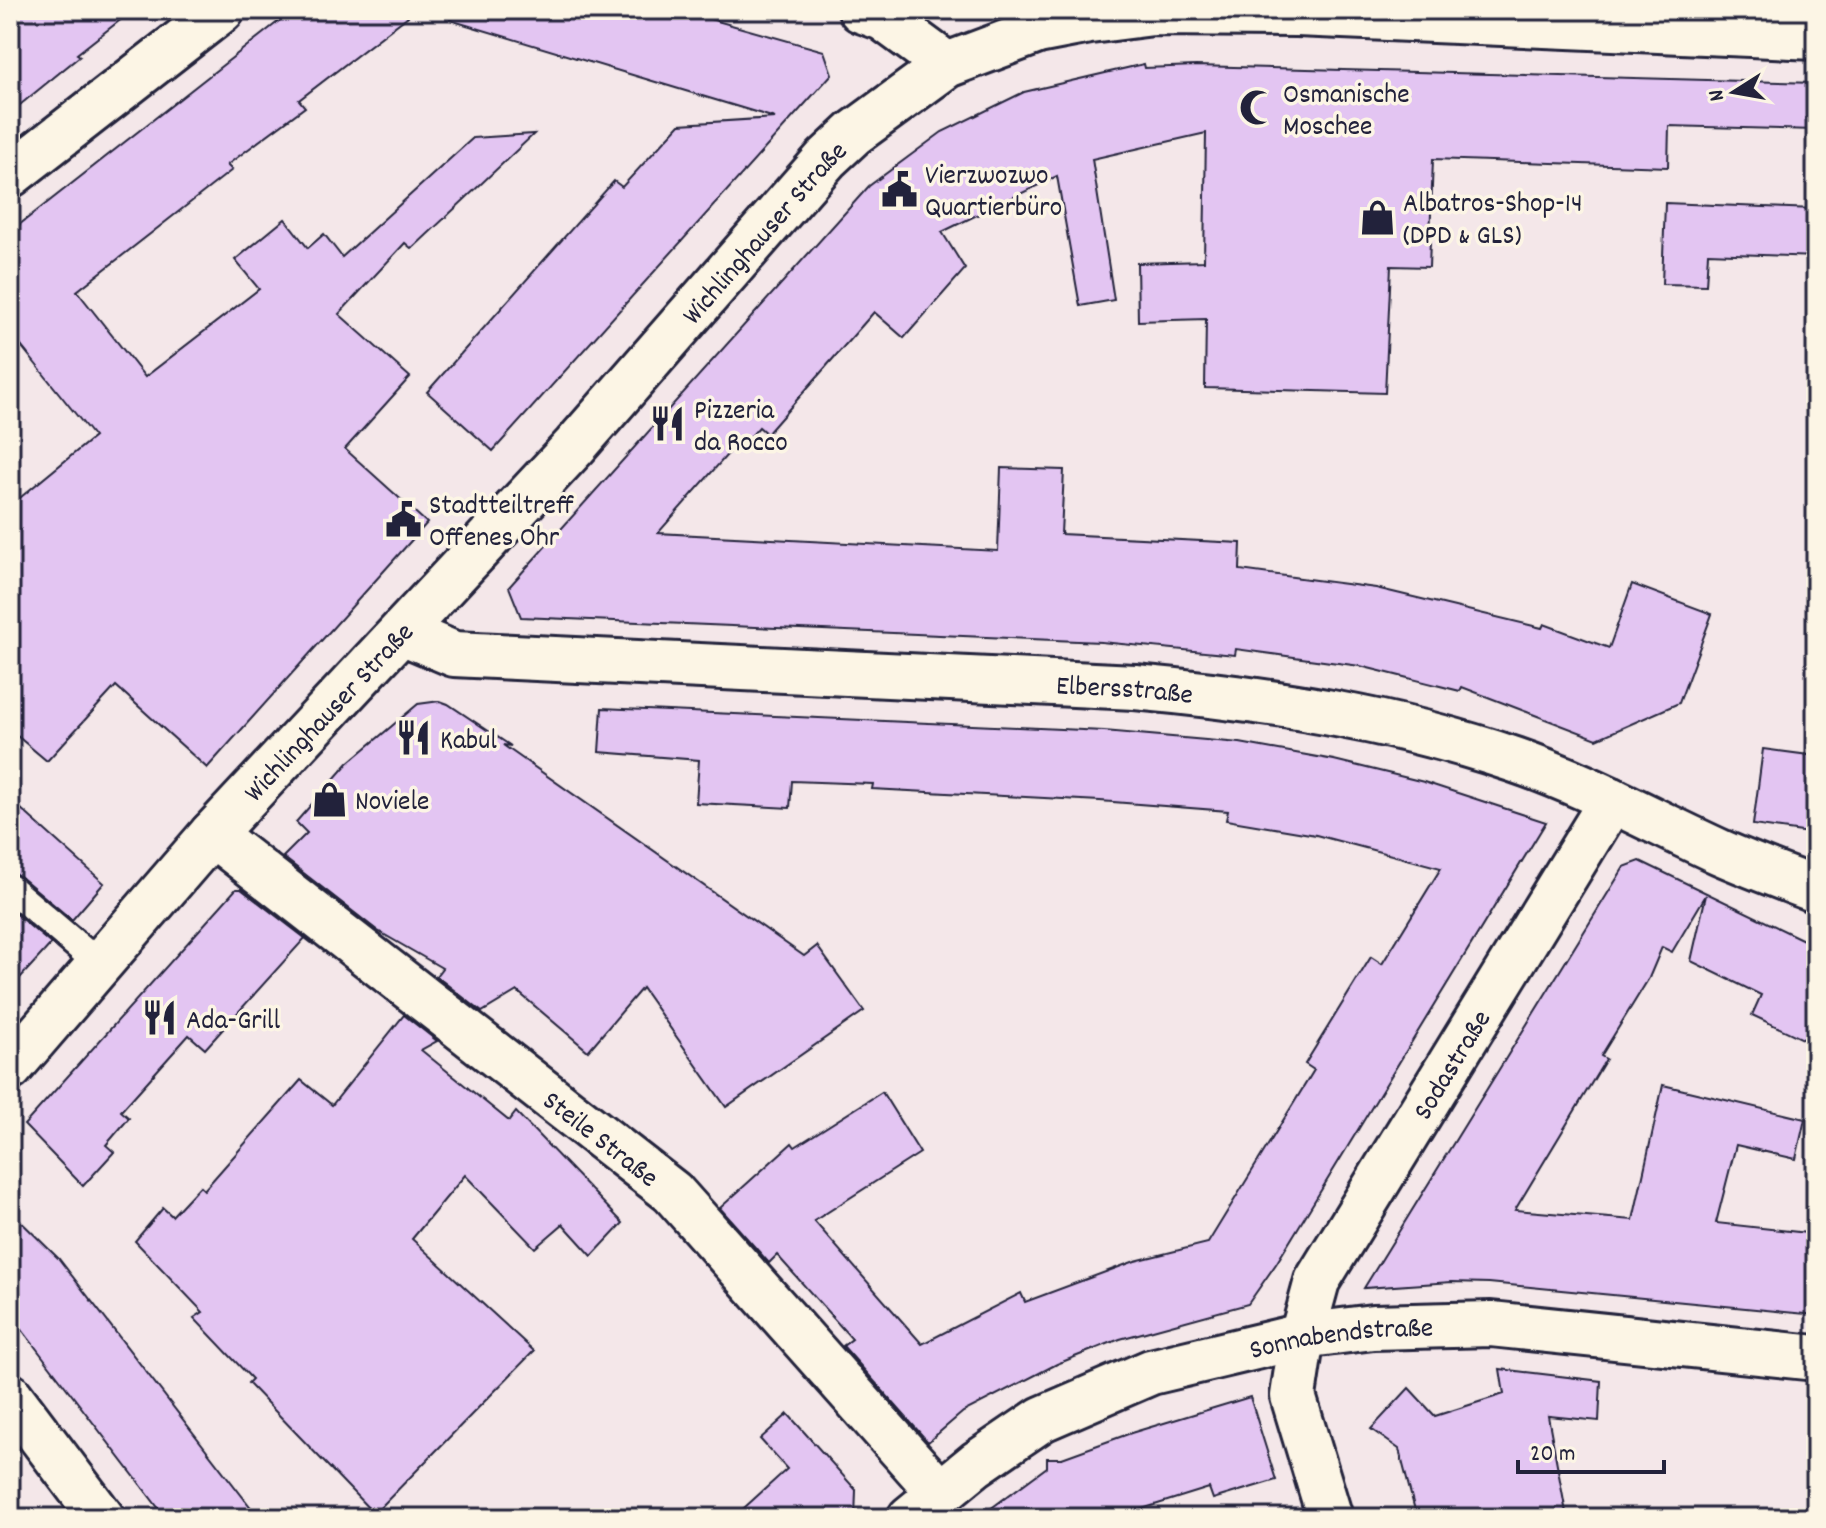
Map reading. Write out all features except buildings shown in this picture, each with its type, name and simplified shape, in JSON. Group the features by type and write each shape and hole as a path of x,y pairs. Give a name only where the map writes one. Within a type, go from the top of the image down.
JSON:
{"street":[{"path":"10,175 222,10"},
{"path":"861,10 883,18 947,65"},
{"name":"Wichlinghauser Straße","path":"10,1068 212,834 575,446 826,159 854,133 947,65 1038,31 1153,13 1297,14 1816,37"},
{"name":"Elbersstraße","path":"402,632 454,654 1135,687 1231,696 1373,721 1515,760 1612,800 1720,852 1816,890"},
{"name":"Sodastraße","path":"1330,1518 1293,1396 1302,1336 1317,1281 1612,800"},
{"name":"Steile Straße","path":"212,834 672,1192 920,1511"},
{"name":"Sonnabendstraße","path":"920,1511 976,1464 1042,1419 1151,1372 1302,1336 1373,1327 1491,1324 1816,1358"},
{"path":"10,1396 102,1518"}],"lane":[{"path":"10,888 99,964"}],"place":[{"name":"Osmanische Moschee","path":"1257,108"},
{"name":"Vierzwozwo Quartierbüro","path":"899,189"},
{"name":"Albatros-Shop-14 (DPD & GLS)","path":"1377,217"},
{"name":"Pizzeria da Rocco","path":"668,424"},
{"name":"Stadtteiltreff Offenes Ohr","path":"403,519"},
{"name":"Kabul","path":"414,738"},
{"name":"Noviele","path":"329,799"},
{"name":"Ada-Grill","path":"160,1018"}]}
